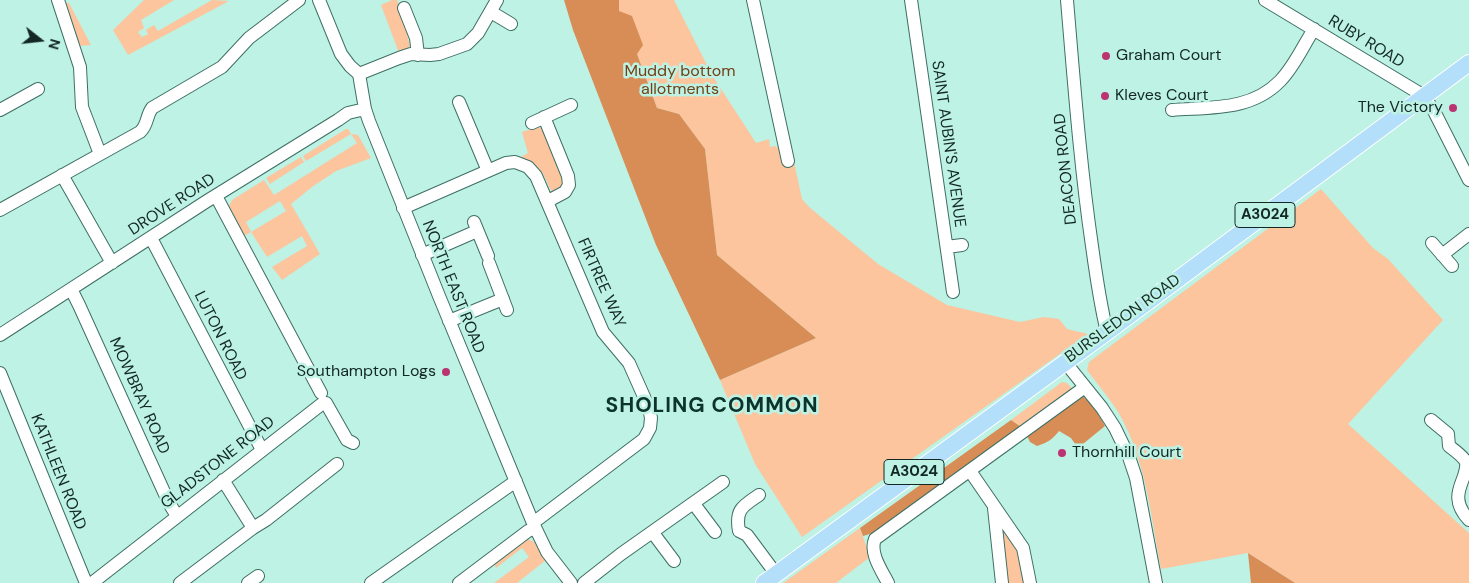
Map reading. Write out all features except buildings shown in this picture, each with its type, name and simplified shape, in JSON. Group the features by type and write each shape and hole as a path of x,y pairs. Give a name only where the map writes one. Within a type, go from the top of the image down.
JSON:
{"main road":[{"name":"BURSLEDON ROAD","path":"770,579 1469,63"}],"street":[{"path":"59,0 80,67 82,108 100,154"},
{"path":"0,210 140,132 155,106 222,68 249,38 299,0"},
{"path":"318,0 341,54 359,74 399,58 418,54 430,56 466,44 478,33 498,0"},
{"path":"753,0 788,161"},
{"name":"SAINT AUBIN'S AVENUE","path":"911,0 953,292"},
{"name":"DEACON ROAD","path":"1067,0 1078,144 1087,216 1107,332"},
{"name":"RUBY ROAD","path":"1265,0 1424,96"},
{"path":"404,8 416,38 418,54"},
{"path":"491,12 511,24"},
{"path":"1172,110 1235,105 1260,97 1281,80 1314,30"},
{"name":"NORTH EAST ROAD","path":"359,74 369,121 422,255 534,525 547,552 571,583"},
{"path":"1,107 38,89"},
{"path":"1424,96 1434,111 1469,180"},
{"path":"459,102 488,171"},
{"path":"532,123 571,105"},
{"name":"DROVE ROAD","path":"0,335 348,113 365,109"},
{"path":"544,118 569,182 565,192 548,201"},
{"path":"770,142 784,139"},
{"name":"FIRTREE WAY","path":"403,208 510,162 528,167 536,176 548,201 603,332 632,367 649,408 651,423 648,432 640,442 459,583"},
{"path":"62,175 112,263"},
{"path":"216,196 321,393"},
{"path":"422,255 476,226 505,304 450,321"},
{"path":"1442,255 1469,234"},
{"name":"LUTON ROAD","path":"151,238 262,450"},
{"path":"1432,243 1452,266"},
{"path":"947,247 962,245"},
{"name":"MOWBRAY ROAD","path":"71,289 169,503 177,516"},
{"path":"1065,362 1102,408 1115,428 1129,457 1136,478 1156,583"},
{"name":"KATHLEEN ROAD","path":"0,373 5,400 86,583"},
{"name":"BURSLEDON ROAD","path":"888,583 873,551 875,539 1085,387"},
{"name":"GLADSTONE ROAD","path":"92,583 323,403 326,403 346,440 353,443"},
{"path":"1431,420 1448,434 1449,446 1466,461 1468,475 1459,501 1460,509 1469,520"},
{"path":"180,583 266,520 337,464"},
{"path":"970,471 1023,548 1030,583"},
{"path":"223,480 253,528"},
{"path":"371,583 516,481"},
{"path":"584,583 621,554 723,482"},
{"name":"BURSLEDON ROAD","path":"759,495 740,510 738,516 739,531 747,535 770,579"},
{"path":"694,504 715,532"},
{"path":"993,506 1002,583"},
{"path":"653,533 674,561"}],"green space":[{"path":"144,0 174,0 141,20 144,28 138,32 142,37 148,34 146,30 154,25 158,31 212,0 229,1 128,55 113,30"},
{"path":"397,0 410,32 407,33 410,47 399,53 381,5"},
{"name":"Muddy bottom allotments","path":"619,0 674,0 712,75 756,143 769,139 770,147 775,146 782,151 786,164 794,162 802,199 809,207 878,264 947,305 1020,322 1044,317 1059,319 1067,329 1088,334 802,537 755,464 720,380 816,338 717,255 705,149 679,114 657,108 619,11"},
{"path":"69,3 91,45 77,46 65,5"},
{"path":"537,127 545,129 563,176 563,187 554,193 537,166 521,157 528,153 522,132"},
{"path":"346,129 351,134 306,161 303,156"},
{"path":"351,134 358,135 371,158 336,171 291,204 320,254 282,280 272,267 307,246 302,236 267,257 251,232 244,236 229,206 232,200 264,180 274,195 357,143","holes":["280,201 286,211 251,232 246,222"]},
{"path":"301,157 304,162 270,184 266,178"},
{"path":"1321,189 1373,248 1388,259 1443,320 1348,424 1469,533 1469,583 1295,583 1248,553 1161,569 1148,497 1139,461 1118,412 1087,370 1089,362"},
{"path":"1062,382 1067,383 1074,391 1024,429 1011,420"},
{"path":"860,528 870,557 836,583 783,583"},
{"path":"1003,529 1017,547 1026,583 1005,583 1001,530"},
{"path":"528,539 534,542 546,560 517,583 494,583 529,557 522,548 496,568 494,564 524,540"}],"shaded area":[{"path":"564,0 619,0 619,11 632,16 643,45 637,54 657,108 679,114 705,149 717,255 816,338 720,380 656,245 573,30"},
{"path":"1082,395 1095,408 1105,426 1078,448 1071,438 1059,431 1041,445 1037,446 1030,442 1027,436"},
{"path":"1011,420 1024,429 880,531 863,536 860,528"},
{"path":"1248,553 1295,583 1251,583"}],"place":[{"name":"Graham Court","path":"1106,56"},
{"name":"Kleves Court","path":"1105,96"},
{"name":"The Victory","path":"1453,108"},
{"name":"Southampton Logs","path":"446,372"},
{"name":"Thornhill Court","path":"1062,453"}],"district":[{"name":"SHOLING COMMON","path":"712,406"}]}
